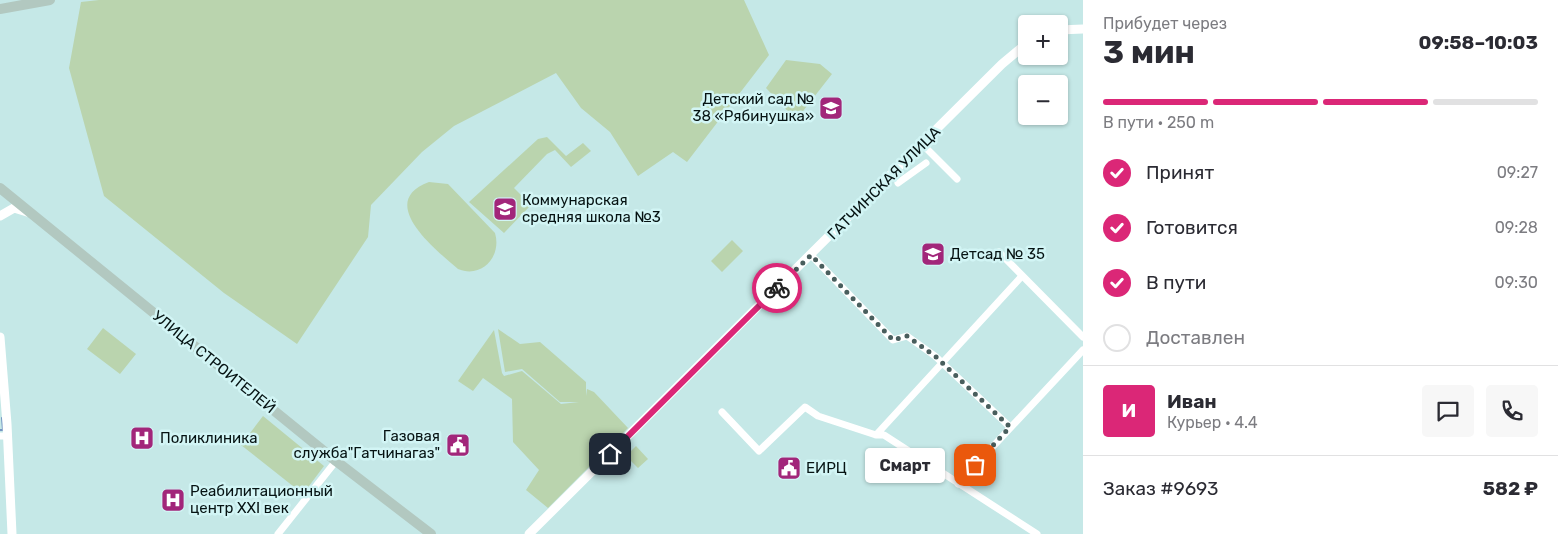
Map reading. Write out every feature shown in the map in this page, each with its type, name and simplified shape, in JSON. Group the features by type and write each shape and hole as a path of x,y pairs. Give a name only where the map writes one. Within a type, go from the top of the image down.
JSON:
{"main road":[{"path":"0,9 50,0"},
{"name":"УЛИЦА СТРОИТЕЛЕЙ","path":"0,188 336,461 431,534"}],"street":[{"path":"1068,30 1083,30"},
{"name":"ГАТЧИНСКАЯ УЛИЦА","path":"529,534 1002,64 1018,51"},
{"path":"923,144 957,179"},
{"path":"898,183 926,163"},
{"path":"0,216 14,208 28,212"},
{"path":"999,252 1083,337"},
{"path":"811,255 893,340 907,336 941,362 1010,427"},
{"path":"876,435 1022,276"},
{"path":"0,337 4,436 12,534"},
{"path":"958,484 1083,350"},
{"path":"722,412 759,451 805,407 818,416 876,435 884,435 1037,534"},
{"path":"278,534 336,461"}],"green space":[{"path":"99,0 744,0 769,55 687,162 673,152 638,176 610,132 581,108 556,73 454,126 422,152 371,205 368,237 297,344 224,293 104,196 69,68 81,2"},
{"path":"786,60 820,64 832,74 796,120 766,88"},
{"path":"547,137 566,156 583,143 591,151 571,167 555,150 547,154 514,188 531,205 504,233 469,202 538,139"},
{"path":"429,182 448,184 495,233 496,250 493,257 482,268 475,271 458,269 415,226 409,213 408,201 414,191"},
{"path":"732,240 743,251 722,272 711,261"},
{"path":"103,328 136,354 120,374 87,349"},
{"path":"498,329 520,344 540,342 586,382 586,396 587,389 594,392 628,428 548,508 526,490 539,470 513,442 512,399 483,378 473,391 458,381 494,330 504,376 522,371 561,404 579,402 560,402 522,369 505,372"},
{"path":"263,416 324,466 303,494 241,445"},
{"path":"636,446 648,459 638,468 626,456"}],"waterway":[{"path":"0,430 3,430 2,418"}],"way so far":[{"path":"777,288 811,255 893,340 907,336 935,356 1010,427 975,465"}],"place":[{"name":"Детский сад № 38 «Рябинушка»","path":"831,108"},
{"name":"Коммунарская средняя школа №3","path":"505,209"},
{"name":"Детсад № 35","path":"933,254"},
{"name":"Поликлиника","path":"142,438"},
{"name":"Газовая служба\"Гатчинагаз\"","path":"458,445"},
{"name":"Смарт","path":"975,465"},
{"name":"ЕИРЦ","path":"789,468"},
{"name":"Реабилитационный центр ХХI век","path":"173,500"}],"route":[{"path":"610,454 777,288"}]}
